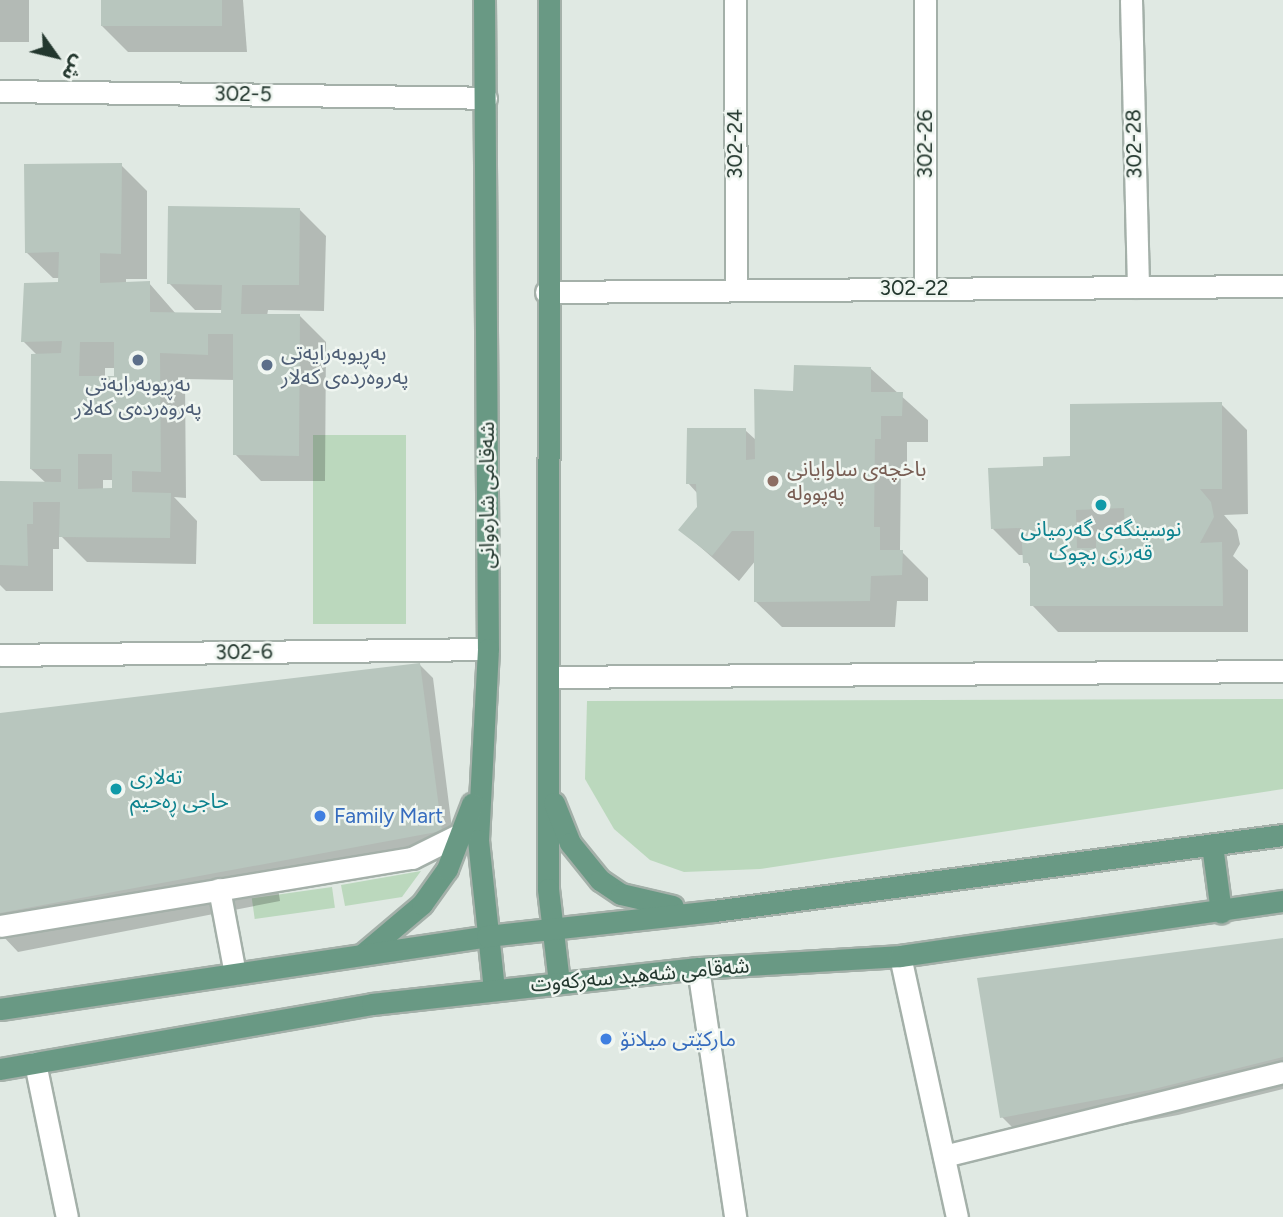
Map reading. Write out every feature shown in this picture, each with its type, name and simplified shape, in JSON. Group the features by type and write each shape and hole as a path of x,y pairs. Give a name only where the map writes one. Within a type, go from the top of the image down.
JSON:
{"main road":[{"name":"شەقامی شارەوانی","path":"484,0 488,649 478,840 494,989"},
{"path":"549,0 546,292 548,677 552,929 559,982"},
{"path":"362,955 422,904 447,869 464,832 483,769"},
{"path":"550,792 570,843 600,880 645,902 714,911"},
{"path":"0,1009 487,936 714,911 1283,835"},
{"path":"1212,845 1221,912"},
{"name":"شەقامی شەهید سەرکەوت","path":"0,1069 372,1004 698,968 900,956 1283,901"}],"street":[{"name":"302-24","path":"735,0 736,289"},
{"name":"302-26","path":"925,0 925,288"},
{"name":"302-28","path":"1131,0 1138,287"},
{"name":"302-5","path":"0,91 486,97"},
{"name":"302-22","path":"546,292 1283,286"},
{"name":"302-6","path":"0,655 488,649"},
{"path":"548,677 1283,671"},
{"path":"0,926 412,858 464,832"},
{"path":"219,890 235,974"},
{"path":"900,956 957,1217"},
{"path":"698,968 735,1217"},
{"path":"35,1063 67,1217"},
{"path":"944,1156 1283,1072"}],"green space":[{"path":"313,435 406,435 406,624 313,624"},
{"path":"1283,699 1283,789 760,869 684,872 650,860 614,829 585,779 587,701"},
{"path":"421,871 402,897 345,906 341,885"},
{"path":"332,887 335,908 255,919 252,898"}],"building":[{"path":"101,0 222,0 222,26 101,26"},
{"name":"بەڕیوبەرایەتی پەروەردەی کەلار","path":"122,163 121,254 100,253 100,283 150,281 150,312 221,313 222,285 167,284 168,206 300,208 299,285 242,285 241,314 300,314 299,456 233,455 233,334 208,334 208,355 160,353 161,472 132,471 132,492 171,493 170,538 59,537 60,502 33,502 33,524 27,524 28,566 0,565 0,481 61,482 61,469 30,469 31,354 61,353 62,341 21,342 24,283 58,282 59,252 25,253 24,164","holes":["80,342 114,342 114,376 79,376","78,454 112,454 112,488 78,489"]},
{"path":"794,365 871,367 871,392 903,392 902,416 881,416 881,439 875,439 874,527 880,527 880,550 903,550 902,575 871,576 870,601 754,602 754,531 732,531 712,556 678,530 697,507 696,484 686,484 687,428 746,428 746,460 755,459 754,389 793,391"},
{"name":"نوسینگەی گەرمیانی قەرزی بچوک","path":"1222,402 1222,489 1200,489 1211,502 1214,517 1200,543 1222,542 1223,606 1030,606 1030,563 1023,563 1021,528 991,529 988,468 1043,466 1043,457 1070,456 1070,404","holes":["1124,508 1125,539 1096,539 1096,548 1077,548 1076,510"]},
{"path":"420,663 442,831 0,913 0,713"},
{"path":"1283,938 1283,1057 1150,1090 1000,1118 977,978"}],"place":[{"name":"ىەڕیوبەرایەتی پەروەردەی کەلار","path":"138,360"},
{"name":"بەڕیوبەرایەتی پەروەردەی کەلار","path":"267,365"},
{"name":"باخچەی ساوایانی پەپوولە","path":"773,481"},
{"name":"نوسینگەی گەرمیانی قەرزی بچوک","path":"1101,505"},
{"name":"تەلاری حاجی ڕەحیم","path":"116,789"},
{"name":"Family Mart","path":"320,816"},
{"name":"مارکێتی میلانۆ","path":"606,1039"}]}
